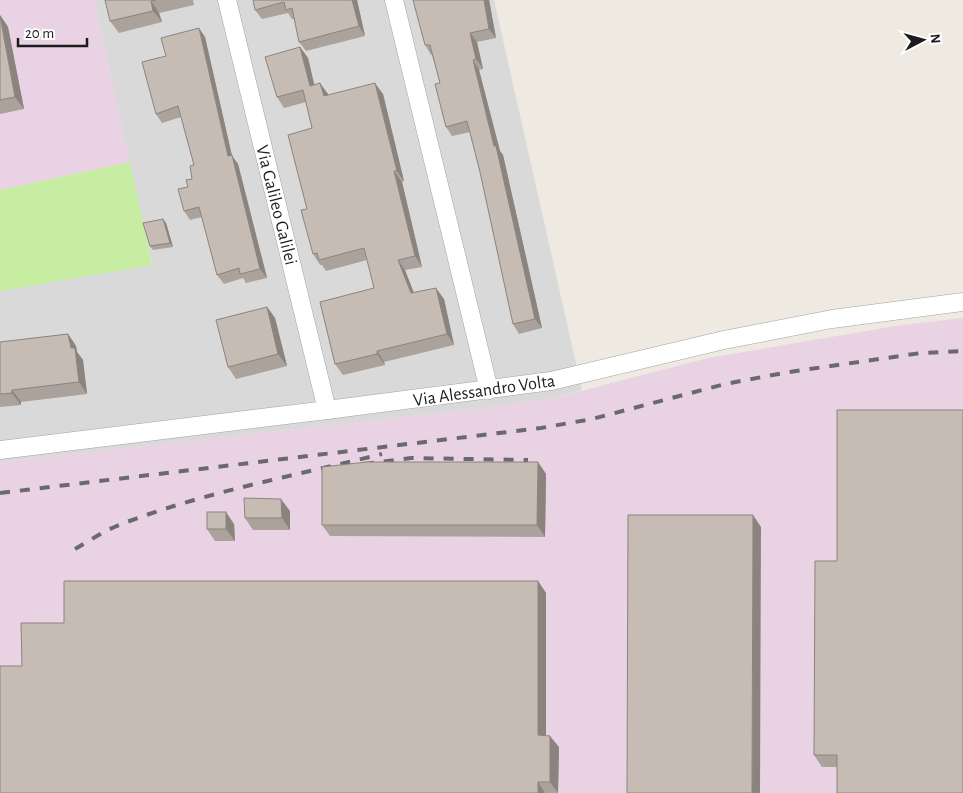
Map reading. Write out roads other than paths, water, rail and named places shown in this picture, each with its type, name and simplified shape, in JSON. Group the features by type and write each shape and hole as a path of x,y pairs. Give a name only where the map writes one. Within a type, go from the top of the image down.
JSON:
{"street":[{"name":"Via Galileo Galilei","path":"227,0 327,410"},
{"path":"394,0 489,390"},
{"name":"Via Alessandro Volta","path":"0,450 551,381 724,340 832,319 963,302"}],"railway":[{"path":"0,493 541,428 592,419 725,384 789,372 921,353 963,351"},
{"path":"75,549 102,533 151,513 249,485 382,454"},
{"path":"364,464 411,458 528,460"}]}
